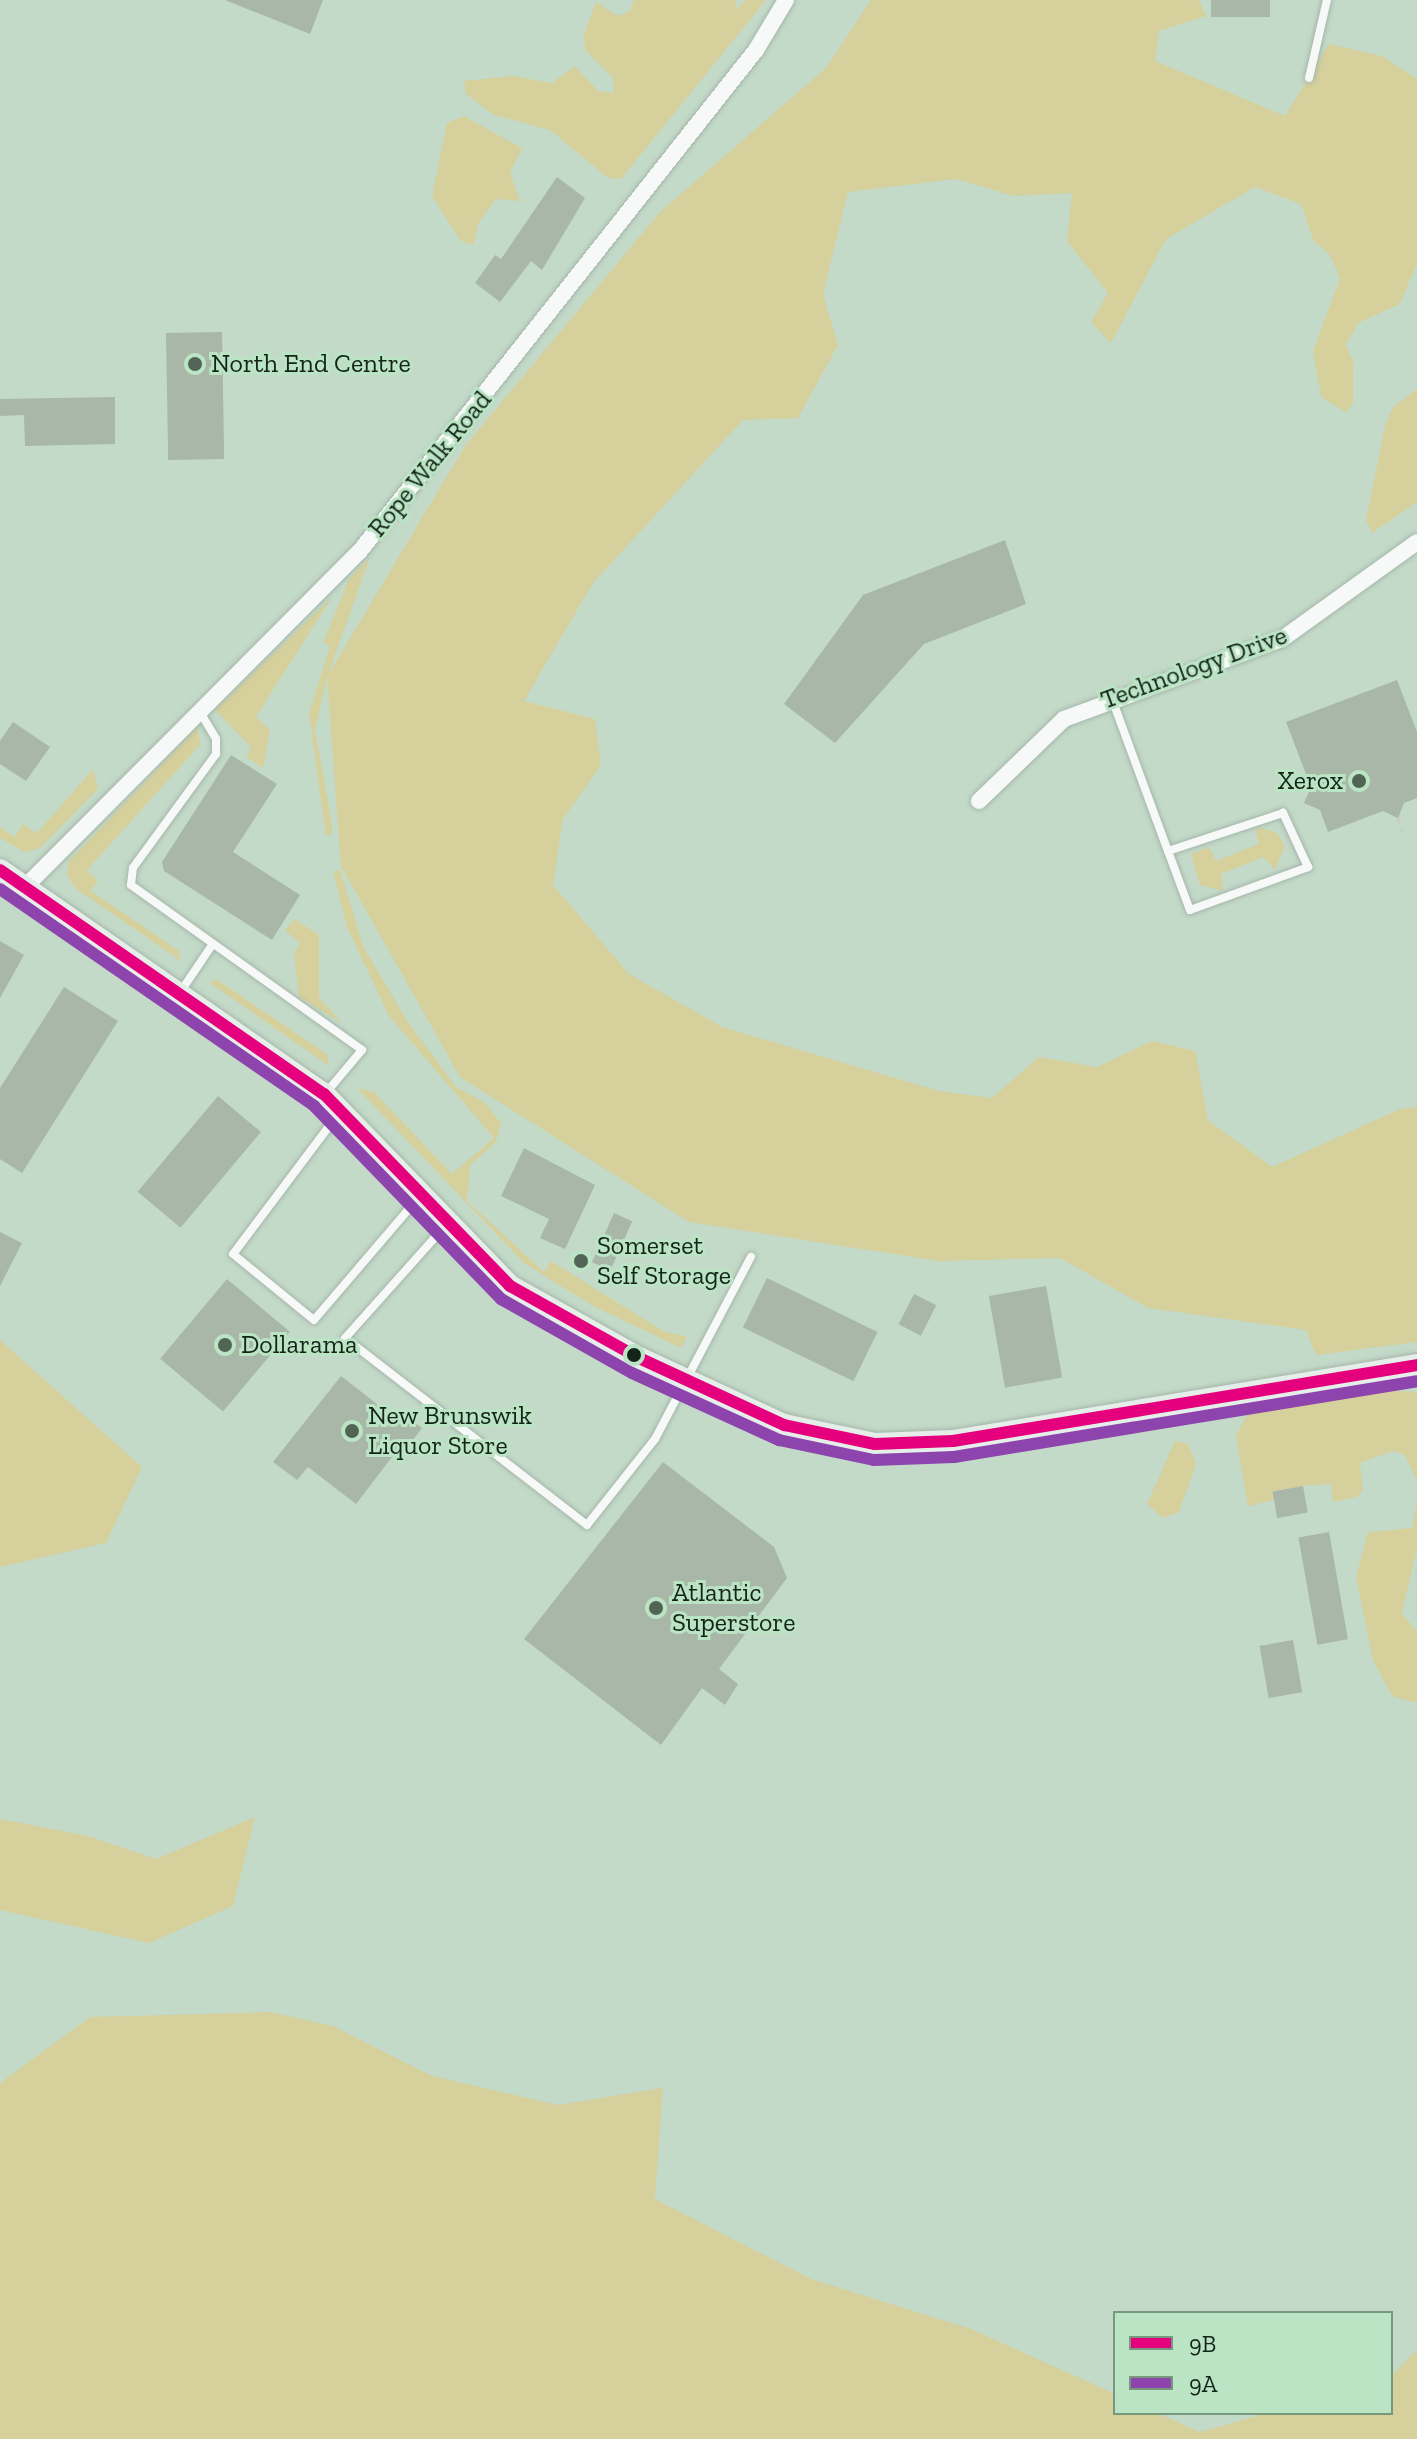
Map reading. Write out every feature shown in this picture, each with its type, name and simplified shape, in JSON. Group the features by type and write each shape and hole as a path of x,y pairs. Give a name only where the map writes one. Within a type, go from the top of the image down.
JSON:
{"main road":[{"path":"0,870 324,1094 342,1109 448,1223 540,1307 686,1380 825,1437 916,1444 1417,1365"}],"street":[{"name":"Rope Walk Road","path":"25,887 391,514 756,50 786,0"},
{"name":"Technology Drive","path":"979,801 1047,729 1111,699 1282,639 1417,542"}],"lane":[{"path":"1309,78 1327,0"},
{"path":"1111,699 1190,910 1308,867 1291,821 1283,813 1270,814 1168,851"},
{"path":"200,712 216,739 216,754 130,880 140,895 362,1050 324,1094"},
{"path":"180,994 212,945"},
{"path":"342,1109 233,1254 314,1320 422,1194"},
{"path":"448,1223 345,1338 587,1525 655,1439 751,1257"}],"path":[{"path":"1398,818 1403,832"},
{"path":"1417,1569 1417,1619"}],"shaded area":[{"path":"634,0 736,0 735,11 745,0 766,0 621,179 608,178 550,130 494,115 466,94 464,81 513,76 552,83 575,66 598,91 614,93 613,78 585,50 584,34 596,2 618,16 630,11"},
{"path":"871,0 1199,0 1206,16 1159,31 1155,61 1285,116 1329,44 1382,56 1417,79 1417,263 1400,304 1358,323 1346,345 1353,361 1353,404 1346,412 1321,397 1313,351 1340,279 1330,255 1313,240 1301,204 1255,187 1166,239 1111,343 1091,322 1108,293 1067,241 1072,193 1014,196 956,179 848,192 823,294 838,345 798,418 743,420 593,583 524,701 595,719 601,765 563,819 553,885 629,974 722,1027 939,1091 992,1098 1039,1057 1097,1067 1152,1041 1195,1051 1208,1120 1272,1167 1400,1109 1417,1107 1417,1342 1316,1355 1306,1330 1148,1308 1060,1258 939,1261 689,1222 460,1077 341,866 327,677 315,730 332,824 332,834 326,836 309,714 330,646 323,643 349,579 370,557 328,675 465,446 660,212 827,67"},
{"path":"464,116 522,148 510,173 520,201 496,199 479,222 473,245 461,241 432,196 447,123"},
{"path":"1417,389 1417,502 1372,533 1366,521 1385,426 1393,407"},
{"path":"332,597 256,717 270,730 263,768 246,757 251,747 215,710"},
{"path":"198,727 200,745 87,870 98,881 91,891 179,951 181,961 75,888 67,875 69,861"},
{"path":"93,769 98,789 40,848 25,852 0,838 0,827 15,837 23,824 37,833"},
{"path":"1262,828 1277,833 1285,845 1275,870 1264,857 1221,874 1223,891 1200,885 1191,854 1209,847 1216,861 1259,844 1255,830"},
{"path":"340,870 364,948 408,1022 456,1087 484,1102 501,1123 496,1142 470,1165 467,1201 544,1272 551,1261 663,1331 687,1337 681,1348 593,1306 524,1263 357,1088 374,1092 452,1174 494,1138 389,1016 347,927 333,871"},
{"path":"294,919 319,935 319,997 342,1023 299,997 294,953 301,943 285,931"},
{"path":"216,979 327,1054 329,1066 210,983"},
{"path":"0,1340 142,1467 106,1543 0,1567"},
{"path":"1380,1390 1417,1392 1417,1481 1405,1455 1393,1451 1360,1463 1363,1490 1357,1497 1333,1502 1331,1484 1303,1486 1273,1491 1274,1500 1248,1506 1236,1436 1247,1415 1264,1406"},
{"path":"1175,1441 1188,1444 1196,1464 1179,1512 1163,1518 1147,1504"},
{"path":"1417,1499 1417,1549 1402,1613 1417,1632 1417,1701 1412,1702 1392,1696 1373,1660 1356,1577 1368,1532 1412,1528"},
{"path":"255,1817 233,1906 149,1943 0,1910 0,1819 88,1836 156,1859"},
{"path":"270,2012 333,2026 432,2076 558,2105 663,2088 655,2199 811,2279 971,2329 1113,2393 1113,2415 1162,2415 1200,2432 1260,2415 1393,2415 1393,2374 1417,2350 1417,2439 0,2439 0,2083 90,2017"}],"building":[{"path":"225,0 323,0 310,34"},
{"path":"1211,0 1270,0 1270,17 1211,17"},
{"path":"557,177 585,198 542,270 531,261 500,302 475,283 495,255 501,259"},
{"path":"222,332 224,459 168,460 166,333"},
{"path":"115,397 115,444 25,446 24,415 0,416 0,399"},
{"path":"1005,540 1026,604 924,644 835,743 784,704 863,595"},
{"path":"1397,680 1417,732 1417,798 1404,803 1398,818 1383,811 1328,832 1320,810 1304,803 1311,787 1286,722"},
{"path":"13,722 50,747 26,781 0,764 0,741"},
{"path":"231,755 277,784 233,852 300,895 272,940 164,871 162,862"},
{"path":"0,941 24,955 0,998"},
{"path":"64,987 118,1021 22,1173 0,1159 0,1088"},
{"path":"218,1096 261,1132 181,1228 138,1192"},
{"path":"524,1148 595,1185 565,1249 540,1238 549,1219 501,1196"},
{"path":"614,1213 632,1221 610,1270 592,1262"},
{"path":"0,1232 22,1243 0,1286"},
{"path":"767,1278 878,1332 853,1381 743,1327"},
{"name":"Dollarama","path":"227,1279 290,1332 223,1411 160,1359"},
{"path":"1046,1286 1062,1378 1005,1388 989,1296"},
{"path":"914,1294 936,1305 921,1336 899,1324"},
{"path":"341,1376 400,1422 406,1416 422,1428 407,1448 402,1444 356,1504 308,1467 297,1480 273,1462"},
{"name":"Atlantic Superstore","path":"663,1462 774,1547 787,1578 719,1669 738,1684 725,1705 702,1688 661,1745 524,1639"},
{"path":"1303,1486 1308,1513 1277,1518 1272,1491"},
{"path":"1329,1532 1348,1639 1317,1645 1298,1537"},
{"path":"1293,1640 1302,1692 1269,1698 1260,1646"}],"transit line":[{"name":"9B","path":"0,870 324,1094 510,1286 639,1358 784,1425 875,1444 953,1441 1417,1365"},
{"name":"9A","path":"0,889 314,1106 501,1299 632,1373 779,1440 874,1460 954,1457 1417,1381"}],"place":[{"name":"North End Centre","path":"195,364"},
{"name":"Xerox","path":"1359,781"},
{"name":"Somerset Self Storage","path":"581,1261"},
{"name":"Dollarama","path":"225,1345"},
{"name":"New Brunswik Liquor Store","path":"352,1431"},
{"name":"Atlantic Superstore","path":"656,1608"}]}
